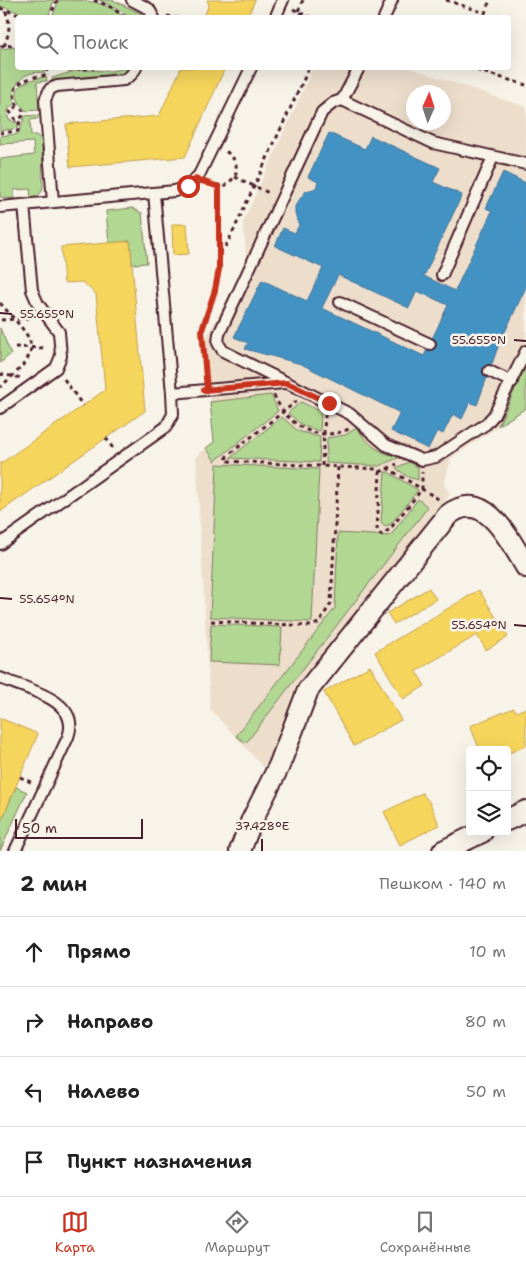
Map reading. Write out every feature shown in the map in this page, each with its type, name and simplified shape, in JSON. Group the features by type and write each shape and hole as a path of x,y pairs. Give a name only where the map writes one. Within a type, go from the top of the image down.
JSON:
{"street":[{"path":"240,851 251,822 279,766 308,690 448,515 462,506 480,507 511,542 526,567"},
{"path":"511,818 526,811"},
{"path":"443,851 474,836"}],"lane":[{"path":"132,0 149,9 152,15"},
{"path":"385,15 392,0"},
{"path":"276,15 282,2"},
{"path":"53,202 45,100 48,92 57,86 124,80 135,70"},
{"path":"0,207 182,189 196,179 250,70"},
{"path":"358,70 342,100 333,103 322,112 218,334 218,343 223,351 353,415 386,445 422,460 432,459 490,420 500,406 526,351"},
{"path":"342,100 433,143 526,164"},
{"path":"442,275 494,157"},
{"path":"0,544 166,427 173,414 154,193"},
{"path":"0,408 56,368 61,360 59,332 38,304 32,290 24,205"},
{"path":"340,302 430,344"},
{"path":"489,371 512,382"},
{"path":"172,392 287,383"},
{"path":"0,678 58,702 68,712 71,724 68,737 15,851"}],"path":[{"path":"51,15 57,0"},
{"path":"94,0 111,7 122,15"},
{"path":"298,12 303,0"},
{"path":"446,0 485,13 490,0"},
{"path":"282,2 304,15"},
{"path":"2,9 19,15"},
{"path":"2,9 7,13 9,27 2,46 15,45"},
{"path":"218,252 230,239 256,187 308,70"},
{"path":"476,70 526,85"},
{"path":"0,133 18,131 20,119 24,113 17,106 16,91 23,80 31,76 48,75"},
{"path":"17,106 14,106 10,112 13,118 20,119"},
{"path":"196,179 219,187 231,183 235,177 237,164 233,156 214,144"},
{"path":"235,177 256,187"},
{"path":"207,390 202,330 215,290 219,269 219,187"},
{"path":"0,303 31,340 32,348 29,357 0,387"},
{"path":"1,320 49,318"},
{"path":"15,347 60,349"},
{"path":"56,368 83,406"},
{"path":"272,384 274,395 282,412 300,427 324,434 338,433 360,422"},
{"path":"307,392 227,456 226,461 379,470 377,530 380,534 390,529 422,489"},
{"path":"322,466 325,402"},
{"path":"106,438 110,444"},
{"path":"211,621 311,626 319,623 332,601 338,467"},
{"path":"388,468 443,501"}],"shaded area":[{"path":"312,70 416,70 526,107 526,408 451,458 444,485 450,494 305,687 267,771 210,709 196,456 214,442 205,340 247,263 243,222"}],"green space":[{"path":"0,0 54,0 49,15 27,15 0,6"},
{"path":"59,0 93,2 109,7 122,15 53,15"},
{"path":"99,0 113,0 144,15 126,15"},
{"path":"15,47 15,70 43,70 44,73 30,73 20,80 15,91 15,104 10,107 7,113 9,120 18,123 18,128 0,131 0,49"},
{"path":"78,70 129,70 123,74 52,81 52,78"},
{"path":"46,77 47,81 37,82 39,110 26,111 19,102 17,91 24,83"},
{"path":"39,115 37,119 30,120 31,135 36,135 42,140 43,190 38,196 31,198 30,189 14,190 14,199 0,197 0,159 34,155 33,142 0,144 0,136 18,134 25,116"},
{"path":"132,208 142,213 147,263 132,264 130,241 109,243 106,211"},
{"path":"0,328 11,354 0,363"},
{"path":"526,369 526,408 498,426 524,370"},
{"path":"271,395 278,411 215,461 206,448 214,442 210,402"},
{"path":"301,402 321,412 320,431 303,426 288,413"},
{"path":"282,417 298,431 320,437 319,462 230,458"},
{"path":"357,428 375,448 386,454 400,457 379,466 326,463 327,438 345,435"},
{"path":"409,462 418,467 418,480 408,477 396,468"},
{"path":"217,464 319,469 312,622 210,617"},
{"path":"385,472 418,490 391,524 385,526 381,522"},
{"path":"418,499 428,507 246,743 236,736 335,608 338,533 390,536"},
{"path":"211,624 282,627 280,665 209,662"},
{"path":"16,787 27,792 0,851 0,824"}],"building: Жильё":[{"path":"207,0 255,0 248,15 204,15 209,5"},
{"path":"180,70 224,70 185,157 70,167 66,124 159,116"},
{"path":"172,224 187,224 189,254 173,255"},
{"path":"130,241 145,411 0,512 0,464 105,390 96,294 82,282 64,283 61,247"},
{"path":"429,588 436,599 394,624 387,613"},
{"path":"479,590 508,637 486,650 477,635 416,671 425,686 403,699 375,652"},
{"path":"370,666 401,720 354,746 324,692"},
{"path":"514,708 516,712 526,708 526,746 511,752 511,746 478,746 470,726"},
{"path":"0,718 38,734 0,824"},
{"path":"422,793 430,803 439,825 400,845 384,812"}],"building: Школы":[{"path":"329,133 365,149 371,136 440,168 433,182 462,195 424,276 455,291 492,211 486,208 503,172 526,183 526,287 498,347 477,405 470,402 462,419 453,414 443,434 437,431 428,449 391,431 400,413 301,364 245,349 248,343 234,337 262,280 307,301 323,268 275,246 283,228 295,233 299,225 295,214 295,206 305,192 316,188 318,182 308,177","holes":["338,275 409,308 417,291 448,305 424,356 322,308"]}],"route":[{"path":"188,186 196,179 211,186 219,187 219,269 215,290 202,330 207,390 204,390 287,383 329,403"}]}
